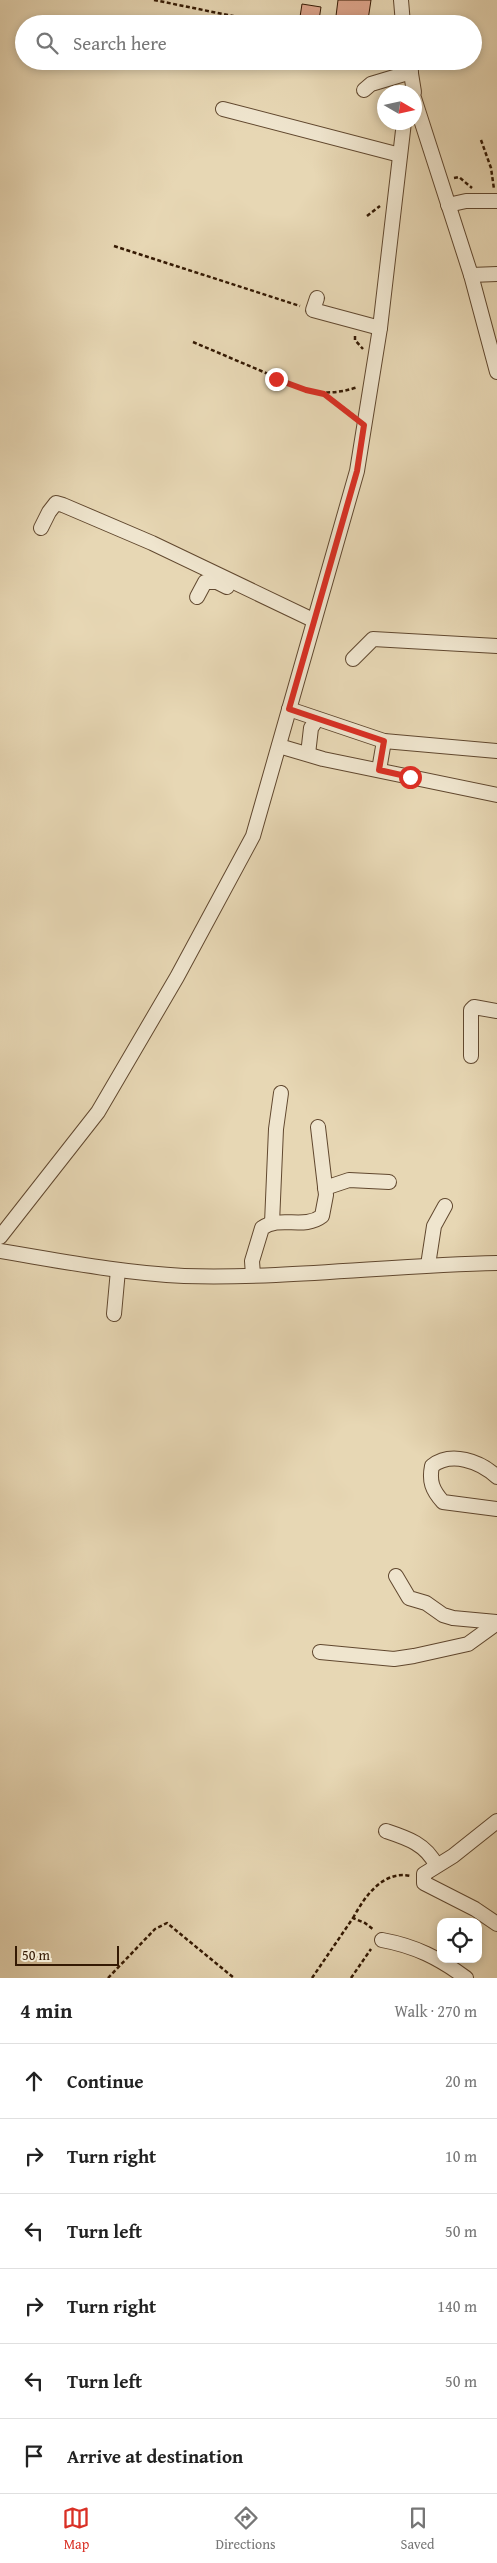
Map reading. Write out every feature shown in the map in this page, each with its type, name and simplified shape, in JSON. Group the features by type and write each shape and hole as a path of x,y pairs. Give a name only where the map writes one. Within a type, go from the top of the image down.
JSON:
{"street":[{"path":"401,0 402,15"},
{"path":"364,90 371,84 403,70"},
{"path":"410,70 413,85"},
{"path":"224,109 400,155"},
{"path":"422,123 471,275 495,355 497,372"},
{"path":"0,1236 98,1112 177,977 253,836 357,471 380,328 403,130"},
{"path":"448,205 493,201"},
{"path":"471,275 497,274"},
{"path":"315,304 356,322 380,328"},
{"path":"41,528 49,512 56,504 63,506 152,544 312,624"},
{"path":"197,596 205,582 217,582 312,624"},
{"path":"353,659 373,638 497,646"},
{"path":"289,709 384,741 497,751"},
{"path":"308,754 311,728 318,719"},
{"path":"379,770 384,741"},
{"path":"279,746 497,795"},
{"path":"471,1056 471,1010 474,1007 497,1011"},
{"path":"272,1223 276,1130 281,1093"},
{"path":"253,1275 252,1261 262,1228 272,1223 317,1220 322,1216 325,1188 318,1127"},
{"path":"325,1188 349,1180 389,1182"},
{"path":"428,1265 434,1226 445,1206"},
{"path":"0,1251 118,1270 183,1276 313,1273 428,1265 497,1263"},
{"path":"114,1314 118,1270"},
{"path":"497,1477 489,1469 471,1461 454,1458 440,1459 432,1466 430,1478 432,1487 443,1502 497,1508"},
{"path":"396,1576 409,1598 426,1603 443,1615 453,1618 497,1622"},
{"path":"320,1652 394,1659 414,1656 468,1644 497,1622"},
{"path":"497,1821 491,1835 436,1865 424,1874 423,1879 424,1883 475,1909 497,1924"},
{"path":"386,1831 408,1838 424,1848 432,1855 436,1865"},
{"path":"382,1940 402,1944 428,1953 466,1978"}],"path":[{"path":"154,0 228,15"},
{"path":"481,140 491,168 493,201"},
{"path":"441,182 460,177 493,201"},
{"path":"114,246 315,304"},
{"path":"356,322 355,340 360,348 376,354"},
{"path":"192,342 276,379 306,390 324,394 340,392 372,380"},
{"path":"324,394 364,425"},
{"path":"312,1978 372,1890 394,1875 423,1879"},
{"path":"351,1978 370,1950 382,1940 365,1922 353,1918"},
{"path":"108,1978 154,1929 167,1922 234,1978"}],"building":[{"path":"338,0 371,0 369,15 336,15"},
{"path":"302,4 321,7 320,15 300,15"}],"route":[{"path":"276,379 306,390 324,394 336,401 364,425 357,471 289,709 384,741 379,770 410,777"}]}
